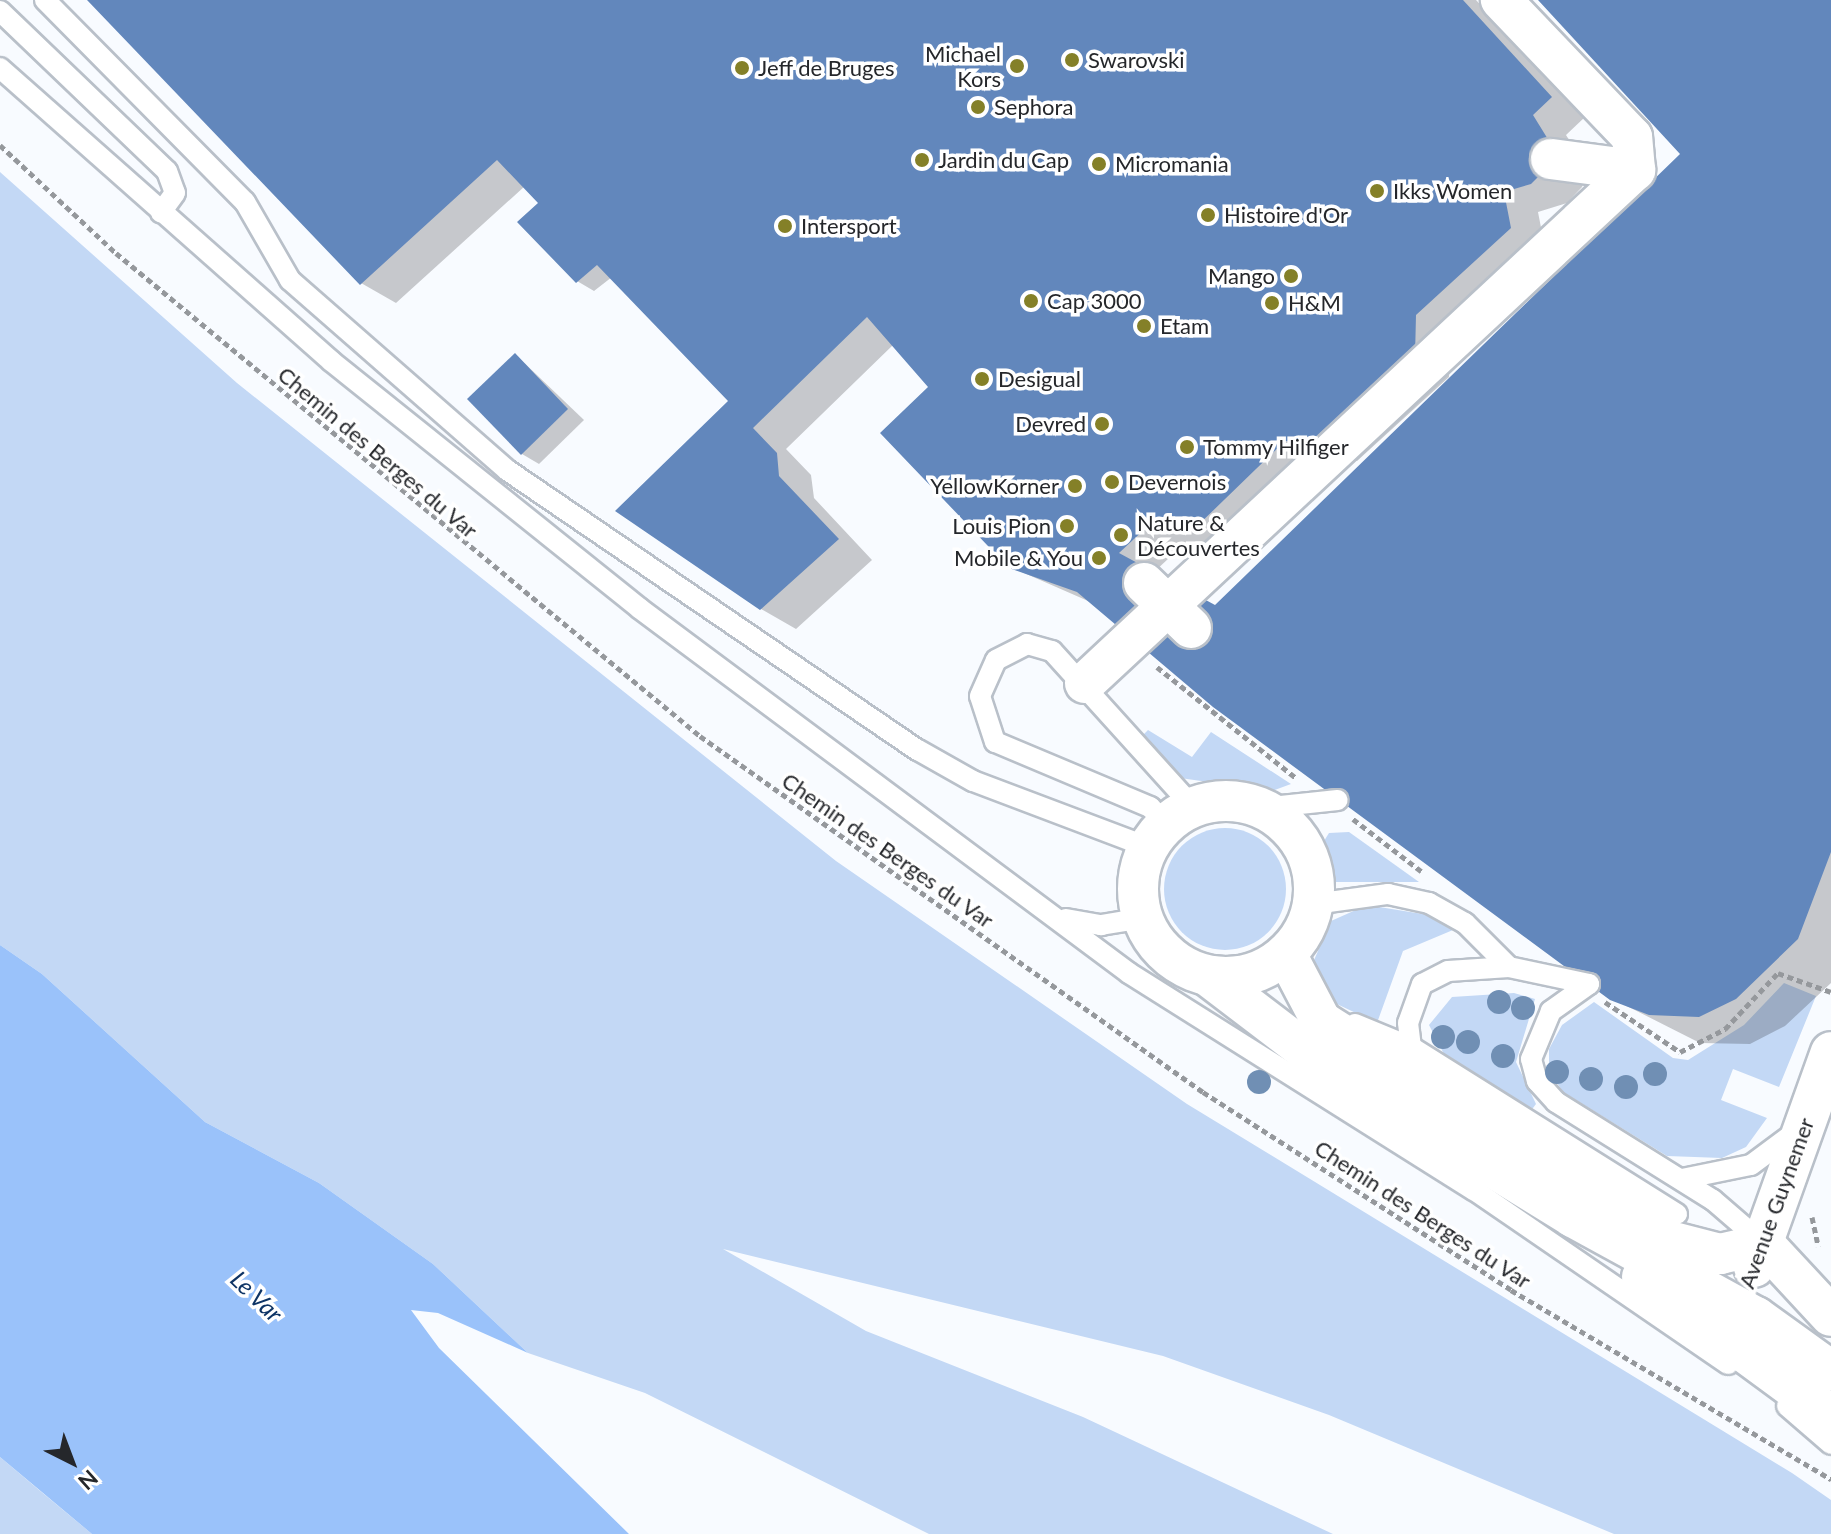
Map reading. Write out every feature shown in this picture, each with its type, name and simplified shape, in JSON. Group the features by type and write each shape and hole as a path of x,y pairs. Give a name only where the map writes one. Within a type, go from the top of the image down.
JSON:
{"street":[{"path":"1501,0 1632,137 1635,170"},
{"path":"1551,159 1635,170"},
{"path":"1085,683 1635,170"},
{"path":"1208,976 1235,978 1286,954 1314,904 1304,847 1262,808 1216,801 1169,826 1139,873 1143,918 1160,949 1208,976 1259,1021 1573,1217 1737,1308 1831,1371"},
{"path":"1286,954 1303,999 1339,1035 1669,1241 1720,1254 1764,1244 1831,1316"},
{"name":"Avenue Guynemer","path":"1737,1308 1764,1244 1831,1052"},
{"path":"1573,1217 1601,1248 1831,1416"}],"lane":[{"path":"45,0 245,202 290,280 507,470 918,750 973,781 1169,826"},
{"path":"0,11 167,171 175,193 161,212"},
{"path":"0,68 342,370 639,608 1066,919 1129,973 1474,1190 1776,1396 1831,1444"},
{"path":"1027,644 1052,651 1085,683 1169,826 1150,807 1014,755 986,728 985,675 1011,650 1027,644"},
{"path":"1262,808 1334,800"},
{"path":"1314,904 1388,894 1429,903 1465,923 1509,967"},
{"path":"1066,919 1101,925 1143,918"},
{"path":"1411,1047 1408,1023 1422,984 1472,965 1509,967 1586,986"},
{"path":"1586,986 1551,1011 1538,1035 1531,1059 1537,1081 1582,1120 1682,1179 1764,1244"},
{"path":"1303,999 1411,1047 1677,1214"},
{"path":"1682,1179 1773,1155 1805,1121"}],"path":[{"name":"Chemin des Berges du Var","path":"0,145 139,273 700,736 1203,1092 1511,1290 1831,1479"},
{"path":"1130,643 1435,881"},
{"path":"1586,986 1680,1052 1725,1029 1778,973 1831,992"}],"shaded area":[{"path":"0,172 237,383 836,861 1187,1104 1792,1473 1831,1500 1831,1534 1614,1534 1329,1415 1163,1356 723,1249 866,1331 1083,1417 1333,1534 929,1534 645,1393 528,1353 433,1264 319,1183 205,1122 42,974 0,945"},
{"path":"1148,730 1192,757 1211,732 1291,784 1272,791 1180,778 1141,737"},
{"path":"1225,828 1248,833 1268,846 1281,866 1286,889 1281,912 1268,932 1248,945 1225,950 1202,945 1182,932 1169,912 1164,889 1169,866 1182,846 1202,833"},
{"path":"1349,832 1419,882 1335,882 1324,841 1329,833"},
{"path":"1367,905 1441,917 1453,930 1403,951 1377,1023 1322,997 1308,974 1331,921"},
{"path":"1784,983 1816,996 1779,1087 1733,1069 1721,1100 1767,1118 1746,1147 1722,1158 1667,1156 1563,1092 1549,1071 1549,1049 1562,1025 1594,1002 1673,1058 1688,1060 1744,1025"},
{"path":"1514,993 1535,999 1516,1062 1536,1104 1530,1112 1445,1056 1429,1025 1452,997"},
{"path":"0,1457 39,1490 92,1534 0,1534"}],"water":[{"name":"Le Var","path":"0,945 42,974 205,1122 319,1183 433,1264 528,1353 438,1313 411,1310 439,1348 629,1534 92,1534 0,1457"}],"building":[{"path":"87,0 1463,0 1552,97 1533,115 1554,149 1548,167 1531,184 1504,192 1511,228 1416,315 1415,357 1321,443 1285,441 1193,530 1149,525 1119,553 1215,605 1680,154 1538,0 1831,0 1831,852 1798,939 1736,999 1699,1017 1649,1015 1610,1000 1213,707 1077,592 1009,568 880,433 928,387 867,317 753,428 777,453 779,476 839,539 760,610 615,511 728,401 597,265 576,283 517,222 538,203 497,160 360,285"},
{"path":"515,353 568,409 521,455 467,399"}],"place":[{"name":"Swarovski","path":"1072,60"},
{"name":"Michael Kors","path":"1017,66"},
{"name":"Jeff de Bruges","path":"742,68"},
{"name":"Sephora","path":"978,107"},
{"name":"Jardin du Cap","path":"922,160"},
{"name":"Micromania","path":"1099,164"},
{"name":"Ikks Women","path":"1377,191"},
{"name":"Histoire d'Or","path":"1208,215"},
{"name":"Intersport","path":"785,226"},
{"name":"Mango","path":"1291,276"},
{"name":"Cap 3000","path":"1031,301"},
{"name":"H&M","path":"1272,303"},
{"name":"Etam","path":"1144,326"},
{"name":"Desigual","path":"982,379"},
{"name":"Devred","path":"1102,424"},
{"name":"Tommy Hilfiger","path":"1187,447"},
{"name":"Devernois","path":"1112,482"},
{"name":"YellowKorner","path":"1075,486"},
{"name":"Louis Pion","path":"1067,526"},
{"name":"Nature & Découvertes","path":"1121,535"},
{"name":"Mobile & You","path":"1099,558"}]}
